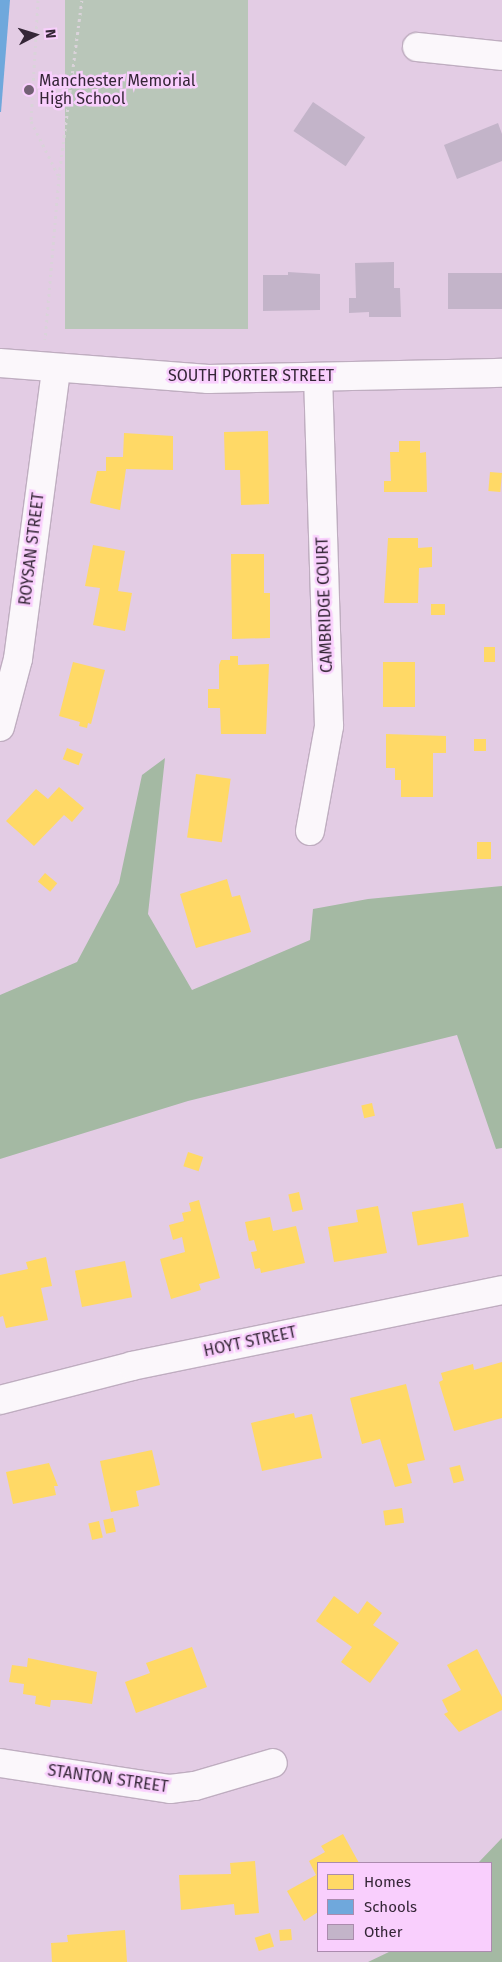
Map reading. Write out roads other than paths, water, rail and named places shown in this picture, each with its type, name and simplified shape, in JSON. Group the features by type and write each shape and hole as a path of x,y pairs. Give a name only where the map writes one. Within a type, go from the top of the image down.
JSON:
{"street":[{"path":"417,47 502,56"},
{"name":"SOUTH PORTER STREET","path":"0,363 56,369 208,379 502,373"},
{"name":"ROYSAN STREET","path":"0,727 18,659 56,369"},
{"name":"CAMBRIDGE COURT","path":"310,831 329,726 318,377"},
{"name":"HOYT STREET","path":"0,1400 132,1366 502,1290"},
{"name":"STANTON STREET","path":"0,1763 170,1788 195,1786 273,1763"}],"place":[{"name":"Manchester Memorial High School","path":"29,90"}]}
